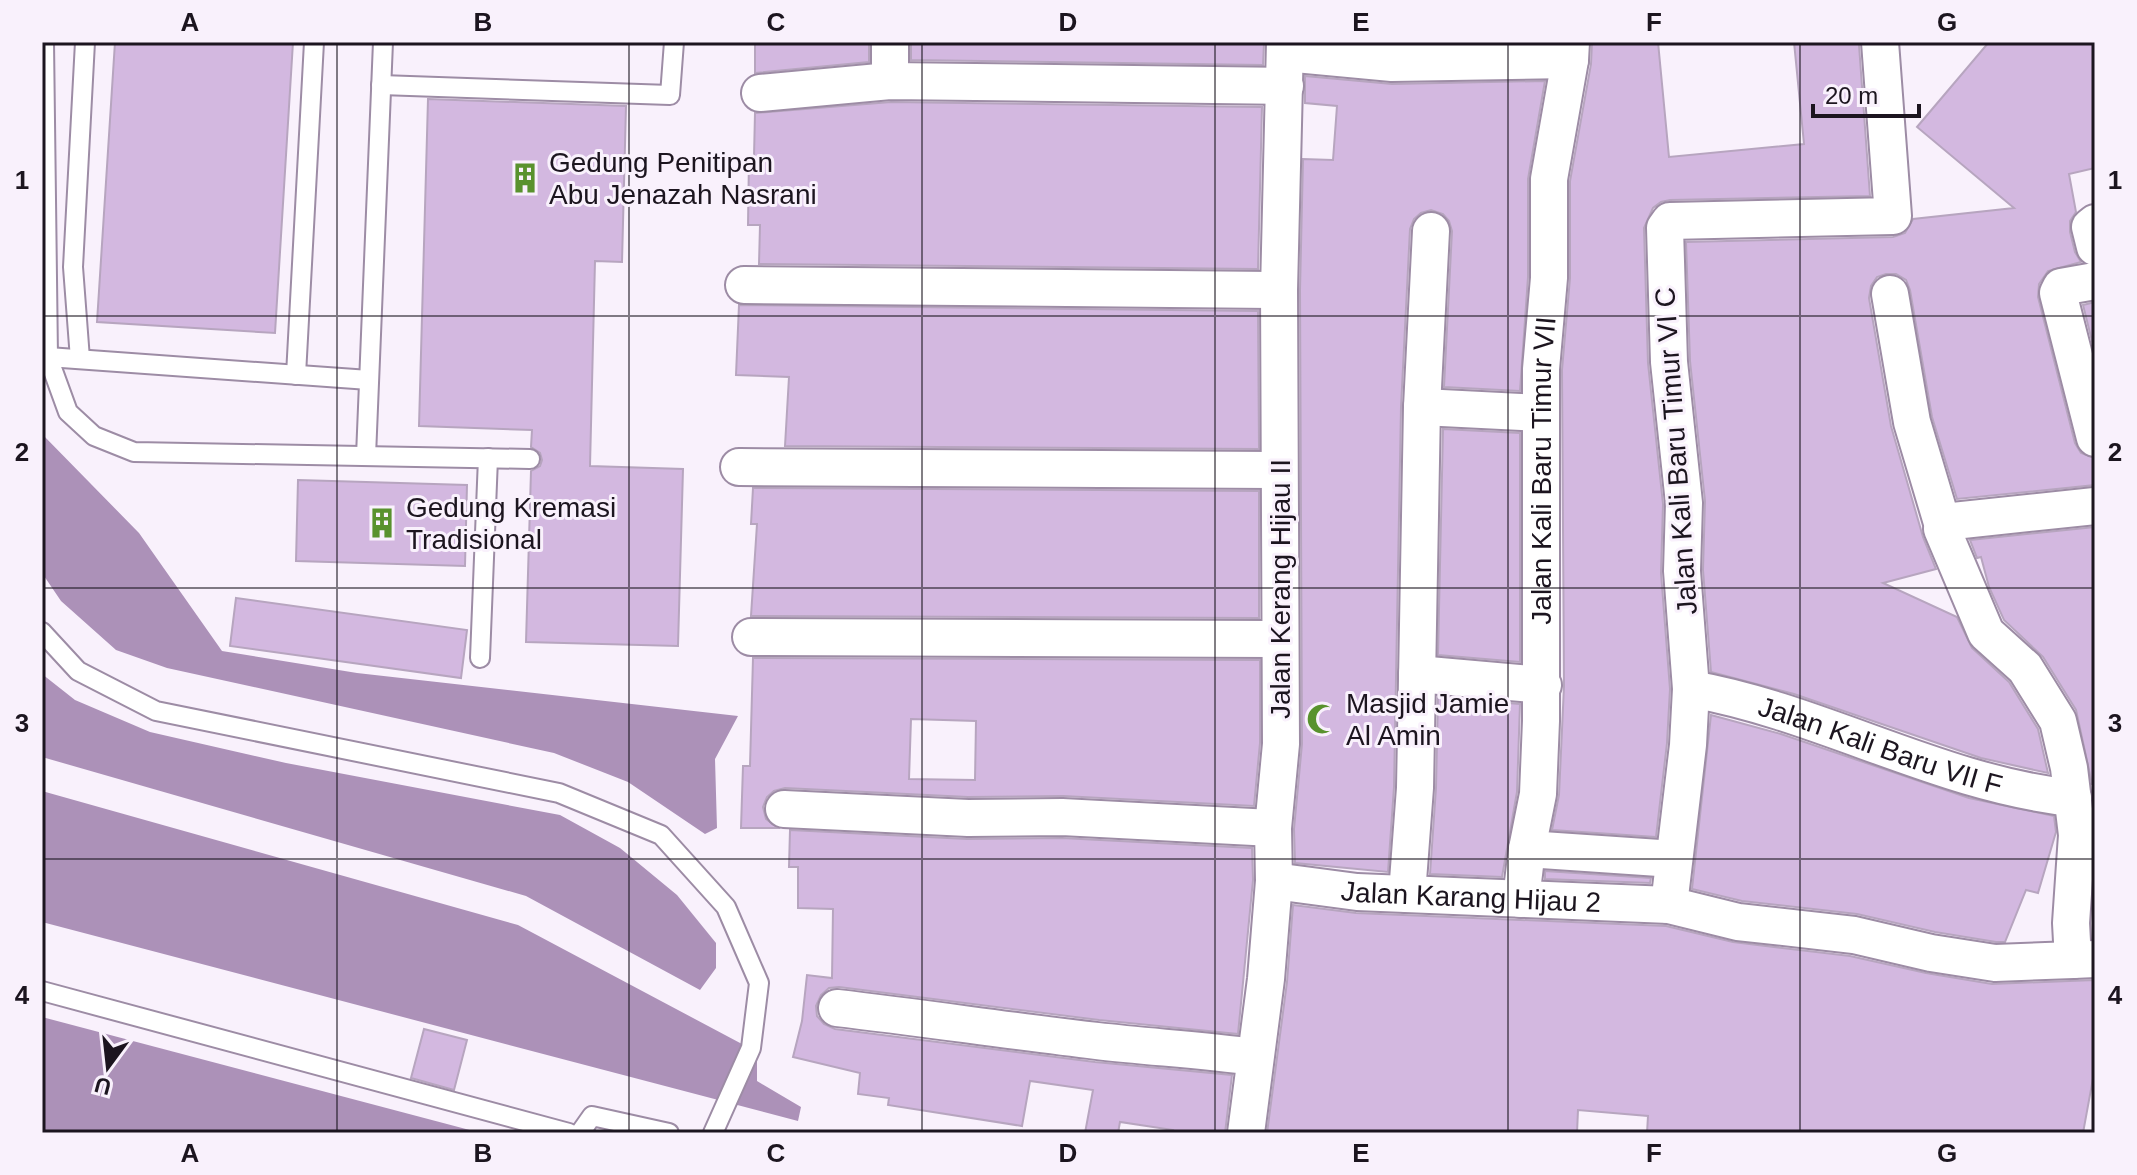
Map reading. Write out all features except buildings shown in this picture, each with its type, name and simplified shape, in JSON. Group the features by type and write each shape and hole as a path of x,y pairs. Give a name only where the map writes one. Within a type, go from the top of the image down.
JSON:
{"street":[{"path":"890,42 890,81"},
{"name":"Jalan Kali Baru Timur VI C","path":"1669,905 1688,745 1691,689 1682,571 1684,503 1669,362 1665,277 1667,224 1670,221 1893,216 1880,42"},
{"path":"760,93 890,81 1285,60 1392,63 1570,51"},
{"name":"Jalan Kali Baru Timur VII","path":"1521,899 1538,794 1543,685 1540,413 1549,278 1549,179 1570,51"},
{"name":"Jalan Kerang Hijau II","path":"1246,1133 1254,1057 1261,1031 1274,881 1273,828 1281,744 1279,290 1285,60"},
{"path":"2095,223 2090,227 2095,247"},
{"path":"1407,894 1415,788 1422,407 1431,231"},
{"path":"2094,433 2058,291 2061,287 2095,281"},
{"path":"744,285 1279,290"},
{"path":"1890,294 1912,422 1943,535 1986,633 2025,668 2058,721 2069,768 2077,835 2071,923 2084,960"},
{"path":"1422,407 1540,413"},
{"path":"739,467 1279,470"},
{"path":"1943,526 1953,521 2095,506"},
{"path":"751,637 1280,639"},
{"path":"1417,674 1543,685"},
{"name":"Jalan Kali Baru VII F","path":"1691,689 1737,697 2012,789 2073,798"},
{"path":"784,809 968,818 1062,817 1273,828"},
{"path":"1527,849 1674,859"},
{"name":"Jalan Karang Hijau 2","path":"1274,881 1357,892 1669,905 1738,922 1854,935 1931,953 1995,963 2084,960"},
{"path":"837,1008 1041,1035 1254,1057"}],"lane":[{"path":"44,42 48,357 68,412 94,436 134,452 530,459"},
{"path":"80,359 73,267 85,42"},
{"path":"296,375 314,42"},
{"path":"366,456 383,42"},
{"path":"381,85 670,95 674,42"},
{"path":"48,357 369,380"},
{"path":"480,658 488,458"},
{"path":"42,632 78,671 156,711 559,793 661,835 726,907 759,983 751,1048 716,1126"},
{"path":"42,991 569,1133"},
{"path":"580,1133 592,1116 669,1133"}],"shaded area":[{"path":"42,434 139,533 222,651 357,673 738,716 715,759 717,828 705,834 628,782 554,753 167,668 116,650 61,601 42,573"},
{"path":"42,674 75,700 150,732 286,763 560,815 620,848 677,895 716,943 716,968 700,990 526,896 42,757"},
{"path":"42,791 518,925 757,1052 757,1081 801,1107 798,1121 42,922"},
{"path":"42,1017 481,1133 42,1133"}],"place":[{"name":"Gedung Penitipan Abu Jenazah Nasrani","path":"525,178"},
{"name":"Gedung Kremasi Tradisional","path":"382,523"},
{"name":"Masjid Jamie Al Amin","path":"1322,719"}]}
